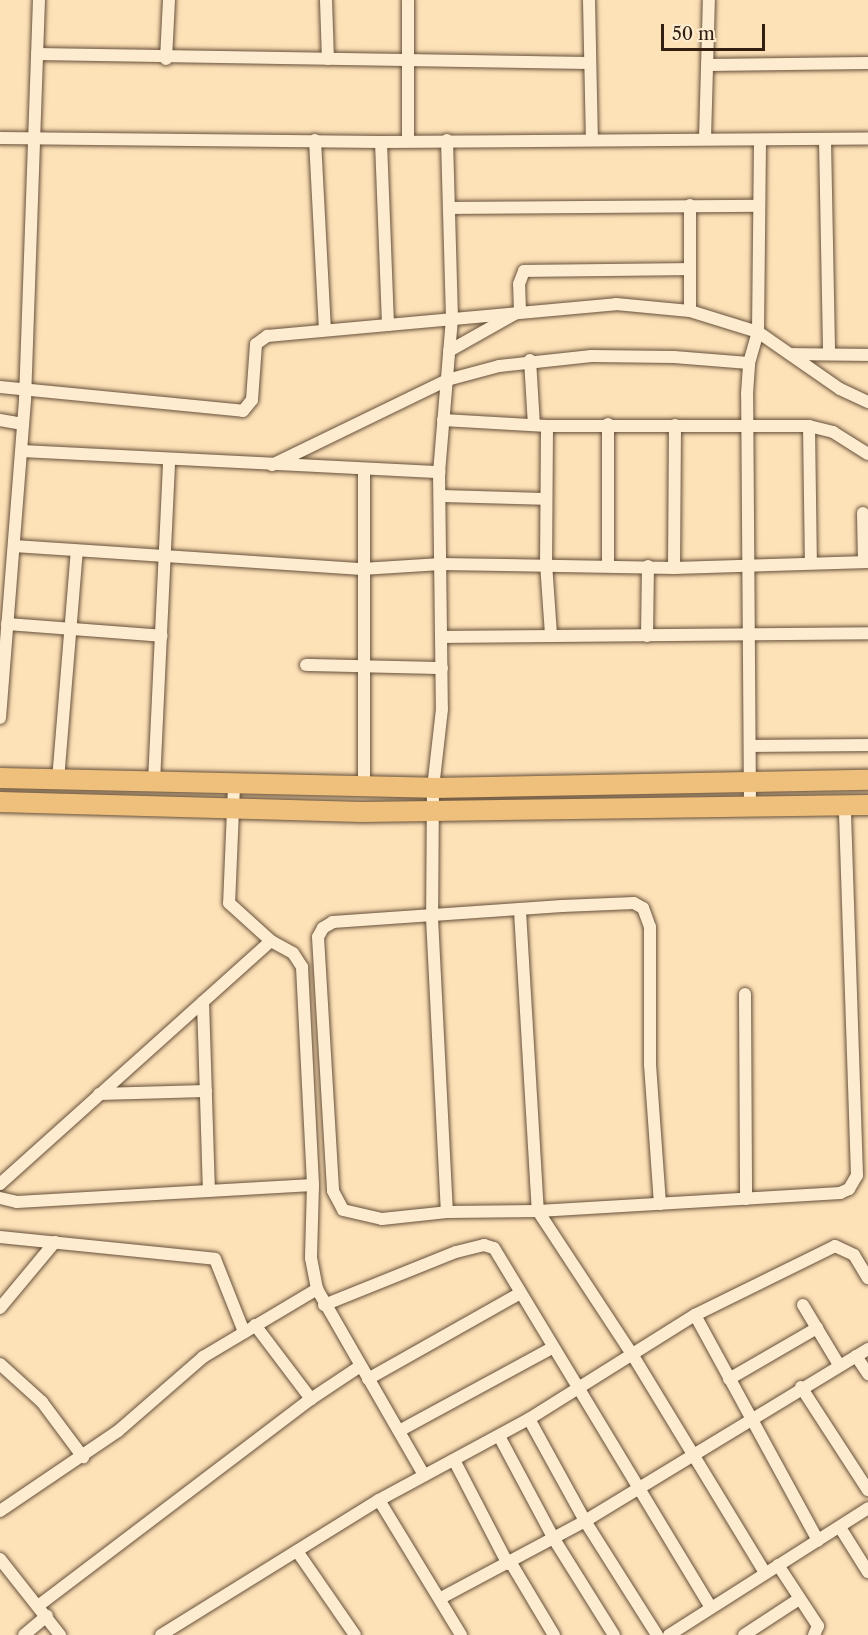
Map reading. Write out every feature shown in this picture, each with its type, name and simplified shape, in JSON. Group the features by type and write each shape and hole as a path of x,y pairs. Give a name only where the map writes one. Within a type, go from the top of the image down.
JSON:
{"main road":[{"path":"0,778 364,788 868,780"},
{"path":"0,802 233,810 433,812 750,805 868,805"}],"street":[{"path":"0,718 26,395 39,0"},
{"path":"166,59 170,0"},
{"path":"326,0 328,59"},
{"path":"408,0 408,141"},
{"path":"589,0 592,140"},
{"path":"705,139 709,0"},
{"path":"37,54 166,59 409,60 435,64 590,63"},
{"path":"707,65 868,63"},
{"path":"0,138 381,142 705,139 760,141 868,138"},
{"path":"315,140 325,329"},
{"path":"447,140 452,318 439,472 443,637 433,788 432,918 447,1212"},
{"path":"825,140 829,354"},
{"path":"750,805 752,781 747,427 749,360 757,336 760,141"},
{"path":"381,142 388,325"},
{"path":"690,205 690,311"},
{"path":"450,208 759,206"},
{"path":"520,311 520,276 530,269 690,268"},
{"path":"0,387 26,395 243,411 252,400 254,351 260,340 325,329 616,304 690,311 757,336 790,354 840,389 868,402"},
{"path":"272,465 448,366 520,311"},
{"path":"790,354 868,354"},
{"path":"448,366 530,360 674,357 749,360"},
{"path":"530,360 534,425"},
{"path":"0,420 23,419"},
{"path":"443,420 548,426 608,424 809,426 833,432 868,454"},
{"path":"608,424 608,564"},
{"path":"674,568 675,425"},
{"path":"548,426 546,563 551,635"},
{"path":"809,426 811,562"},
{"path":"22,452 439,472"},
{"path":"154,782 169,459"},
{"path":"364,470 362,569 364,788"},
{"path":"440,496 546,499"},
{"path":"14,546 165,554 362,569 441,564 608,564 674,568 749,563 866,562 863,513"},
{"path":"58,780 77,551"},
{"path":"647,636 648,566"},
{"path":"7,624 162,636"},
{"path":"443,637 868,633"},
{"path":"306,665 442,668"},
{"path":"751,746 868,745"},
{"path":"234,786 230,903 271,941 292,953 302,968 313,1185 311,1258 317,1289 359,1367 424,1475"},
{"path":"660,1204 650,1065 648,916 634,903 432,918 333,922 323,928 318,937 336,1201 352,1214 382,1219 447,1212 538,1211 660,1204 746,1199 840,1193 849,1189 857,1175 845,805"},
{"path":"520,911 538,1211 632,1354 765,1573"},
{"path":"0,1184 271,941"},
{"path":"744,994 746,1199"},
{"path":"203,1002 209,1191"},
{"path":"99,1094 206,1091"},
{"path":"0,1198 17,1202 313,1185"},
{"path":"0,1237 215,1259 244,1332"},
{"path":"0,1308 55,1242"},
{"path":"324,1305 456,1252 484,1245 494,1248 519,1294 711,1608"},
{"path":"167,1633 380,1500 529,1419 695,1315 835,1246 845,1248 854,1255 868,1278"},
{"path":"0,1511 83,1457 118,1431 172,1380 255,1325 317,1289"},
{"path":"368,1379 519,1294"},
{"path":"803,1305 839,1365"},
{"path":"695,1315 749,1418 818,1540"},
{"path":"255,1325 311,1400"},
{"path":"729,1379 817,1328"},
{"path":"399,1431 552,1348"},
{"path":"441,1598 510,1564 585,1521 695,1455 749,1418 868,1349"},
{"path":"856,1356 868,1374"},
{"path":"0,1364 42,1402 83,1457"},
{"path":"38,1606 311,1400 359,1367"},
{"path":"801,1387 868,1490"},
{"path":"529,1419 585,1521 657,1635"},
{"path":"499,1436 554,1539 614,1635"},
{"path":"454,1460 510,1564 554,1635"},
{"path":"380,1500 441,1598 461,1635"},
{"path":"669,1635 818,1540 841,1529 868,1508"},
{"path":"841,1529 868,1572"},
{"path":"297,1551 355,1635"},
{"path":"0,1559 4,1575 38,1606 60,1635"},
{"path":"778,1565 818,1626 814,1635"},
{"path":"744,1635 800,1599"},
{"path":"24,1635 47,1617"}]}
